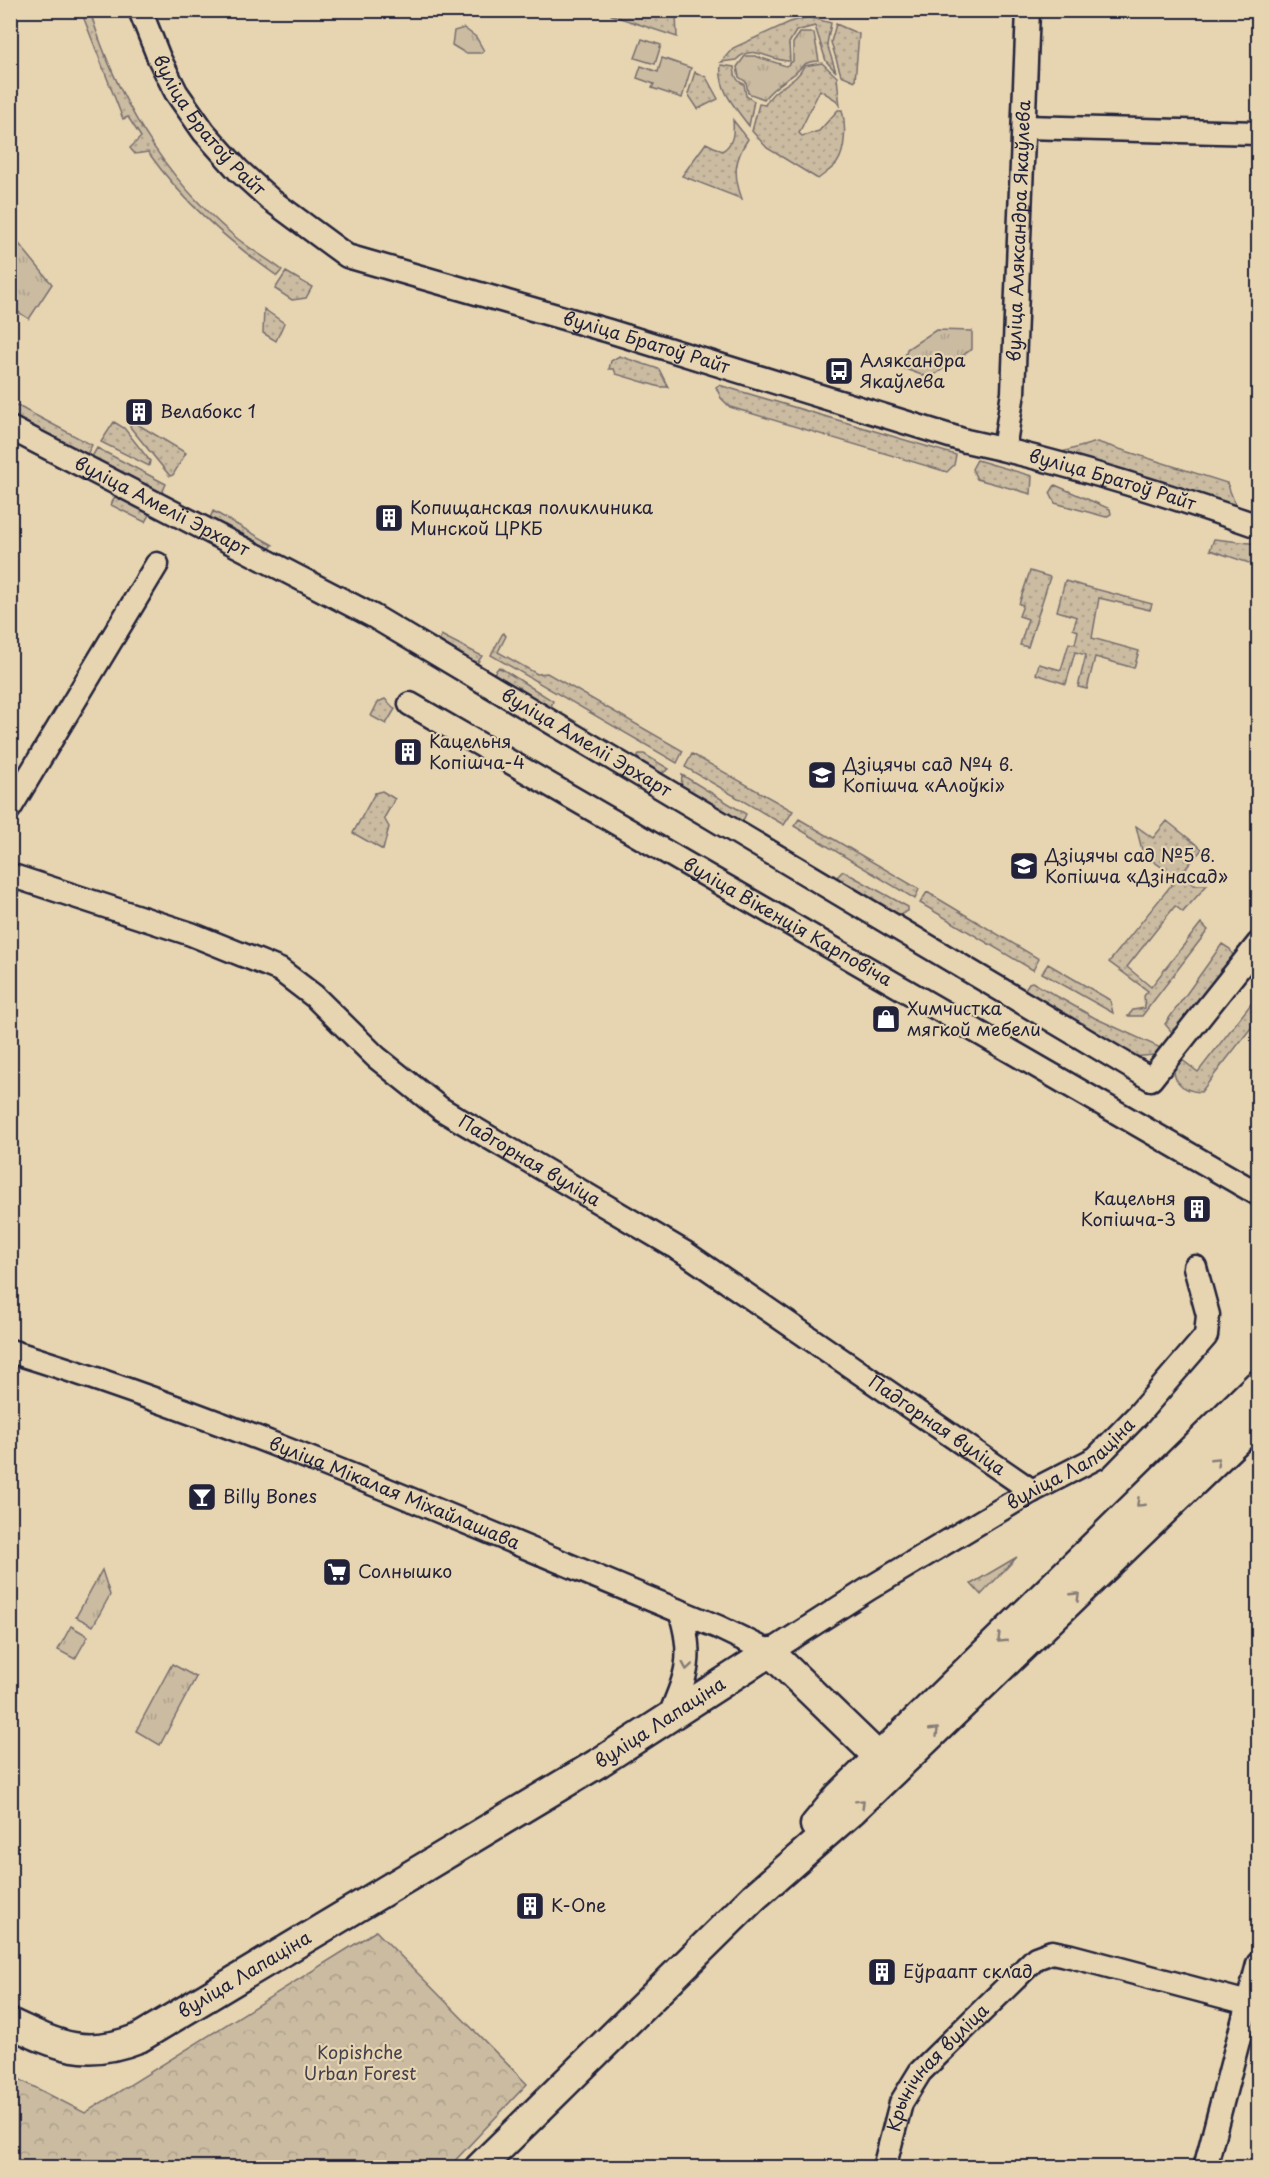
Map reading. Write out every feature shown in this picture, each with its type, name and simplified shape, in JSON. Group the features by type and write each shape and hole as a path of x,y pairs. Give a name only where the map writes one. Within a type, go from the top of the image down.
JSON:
{"main road":[{"path":"479,2168 754,1897 853,1810 886,1764 1258,1385"},
{"path":"886,1764 1258,1420"},
{"path":"770,1652 886,1764"},
{"name":"вуліца Лапаціна","path":"10,2023 48,2041 75,2049 93,2051 139,2038 668,1720 770,1652"}],"street":[{"name":"вуліца Братоў Райт","path":"140,10 172,84 204,132 238,170 271,200 347,256 609,332 966,441 1004,449 1199,505 1258,526"},
{"name":"вуліца Аляксандра Якаўлева","path":"1004,449 1013,393 1028,10"},
{"path":"1024,127 1258,133"},
{"name":"вуліца Амеліі Эрхарт","path":"10,428 373,616 1151,1079 1258,944"},
{"path":"10,808 157,564"},
{"name":"вуліца Вікенція Карповіча","path":"410,704 1258,1194"},
{"name":"Падгорная вуліца","path":"10,875 191,934 280,970 314,996 346,1031 376,1057 441,1109 687,1254 1032,1491"},
{"name":"вуліца Лапаціна","path":"770,1652 870,1588 1032,1491 1096,1458 1137,1416 1206,1336 1208,1315 1195,1267"},
{"name":"вуліца Мікалая Міхайлашава","path":"10,1351 106,1381 310,1459 680,1611 770,1652"},
{"path":"668,1720 687,1670 690,1645 680,1611"},
{"name":"Крынічная вуліца","path":"884,2168 901,2103 920,2072 1036,1958 1052,1952 1071,1956 1248,2003"},
{"path":"1205,2168 1258,1964"}],"green space":[{"path":"81,11 90,11 113,74 145,133 164,161 208,212 239,240 282,270 277,276 207,220 176,188 148,152 135,154 130,148 141,137 128,117 123,119"},
{"path":"611,11 676,14 677,37 611,15"},
{"path":"808,17 831,23 827,44 836,72 826,61 815,26 796,31 789,43 790,61 749,53 736,60 721,62 733,48 790,22"},
{"path":"836,24 859,34 855,81 841,75 831,42"},
{"path":"464,28 476,37 484,51 465,53 452,45 454,31"},
{"path":"800,33 814,33 819,61 805,64 764,99 748,93 746,82 739,77 737,67 745,56 755,56 786,66 793,61 793,43"},
{"path":"642,39 661,45 655,64 635,58"},
{"path":"662,58 691,68 682,98 652,88 654,84 637,78 641,66 658,72"},
{"path":"822,63 837,77 840,107 836,100 820,90 799,133 802,136 819,131 838,110 842,110 844,137 837,163 818,179 767,148 752,131 759,104 765,105 774,93 800,73 804,66"},
{"path":"721,65 734,67 736,78 744,84 746,96 754,101 749,126 725,90"},
{"path":"695,72 706,77 718,99 698,109 688,94"},
{"path":"733,120 748,139 736,168 742,199 682,176 706,143 722,151 729,145"},
{"path":"11,234 52,284 29,319 11,307"},
{"path":"286,272 312,287 306,298 292,300 275,289"},
{"path":"264,309 284,323 276,341 263,333"},
{"path":"936,330 972,331 972,349 930,378 902,368 907,349"},
{"path":"619,356 659,369 668,387 660,387 616,374 614,369 609,369 611,361"},
{"path":"719,385 956,455 954,465 947,472 730,407 721,398 716,387"},
{"path":"16,405 92,445 85,458 11,417"},
{"path":"132,421 186,453 173,475 170,476 130,427"},
{"path":"114,422 124,428 150,461 149,466 101,442"},
{"path":"1097,442 1227,483 1237,509 1058,453"},
{"path":"97,448 166,484 160,497 90,460"},
{"path":"977,460 1032,476 1031,494 977,479 972,469"},
{"path":"1055,485 1110,509 1111,514 1106,517 1055,503 1050,493"},
{"path":"117,492 151,511 145,522 111,505"},
{"path":"213,511 273,545 267,551 212,524 210,518"},
{"path":"1214,539 1258,544 1258,566 1210,550"},
{"path":"1030,571 1050,577 1028,647 1020,645 1028,619 1019,616 1023,605 1019,604"},
{"path":"1065,581 1152,604 1150,610 1099,598 1092,638 1139,651 1134,668 1095,657 1087,689 1078,687 1086,655 1075,652 1066,684 1036,674 1039,664 1061,670 1069,643 1075,644 1078,631 1073,629 1077,617 1057,611"},
{"path":"503,633 506,636 498,652 537,674 547,673 683,751 677,763 491,655"},
{"path":"441,635 482,656 475,666 438,646"},
{"path":"499,667 553,701 549,713 496,682 494,673"},
{"path":"385,699 395,709 386,724 371,716 378,702"},
{"path":"639,754 644,754 669,769 658,776 634,766"},
{"path":"692,754 793,811 784,825 685,767"},
{"path":"682,775 746,814 741,825 681,789"},
{"path":"382,791 395,799 384,818 389,827 383,850 353,833 375,793"},
{"path":"799,819 919,889 915,899 794,826"},
{"path":"1167,821 1202,849 1181,874 1193,885 1207,885 1183,912 1175,906 1127,967 1151,987 1201,923 1208,930 1142,1016 1128,1016 1133,1010 1145,1008 1144,996 1148,991 1109,962 1177,878 1143,854 1136,826 1153,838"},
{"path":"843,871 908,907 908,911 895,917 834,880"},
{"path":"927,892 1039,959 1033,970 920,903"},
{"path":"1222,944 1230,949 1234,958 1176,1037 1165,1024"},
{"path":"1048,964 1110,1000 1113,1013 1042,973"},
{"path":"1032,982 1095,1018 1163,1049 1154,1055 1133,1057 1023,992"},
{"path":"1258,995 1258,1019 1201,1092 1182,1086 1175,1077 1174,1071 1177,1056 1198,1072"},
{"path":"1017,1557 981,1595 971,1584"},
{"path":"102,1570 110,1595 93,1626 76,1617"},
{"path":"71,1626 88,1636 75,1659 58,1650"},
{"path":"172,1664 196,1677 160,1745 136,1731"},
{"name":"Kopishche Urban Forest","path":"376,1931 527,2084 449,2167 11,2167 11,2075 85,2113"}],"place":[{"name":"Аляксандра Якаўлева","path":"839,371"},
{"name":"Велабокс 1","path":"139,412"},
{"name":"Копищанская поликлиника Минской ЦРКБ","path":"389,518"},
{"name":"Кацельня Копішча-4","path":"408,752"},
{"name":"Дзіцячы сад №4 в. Копішча «Алоўкі»","path":"822,775"},
{"name":"Дзіцячы сад №5 в. Копішча «Дзінасад»","path":"1024,866"},
{"name":"Химчистка мягкой мебели","path":"886,1019"},
{"name":"Кацельня Копішча-3","path":"1197,1209"},
{"name":"Billy Bones","path":"202,1497"},
{"name":"Солнышко","path":"337,1572"},
{"name":"K-One","path":"530,1906"},
{"name":"Еўраапт склад","path":"882,1972"}]}
